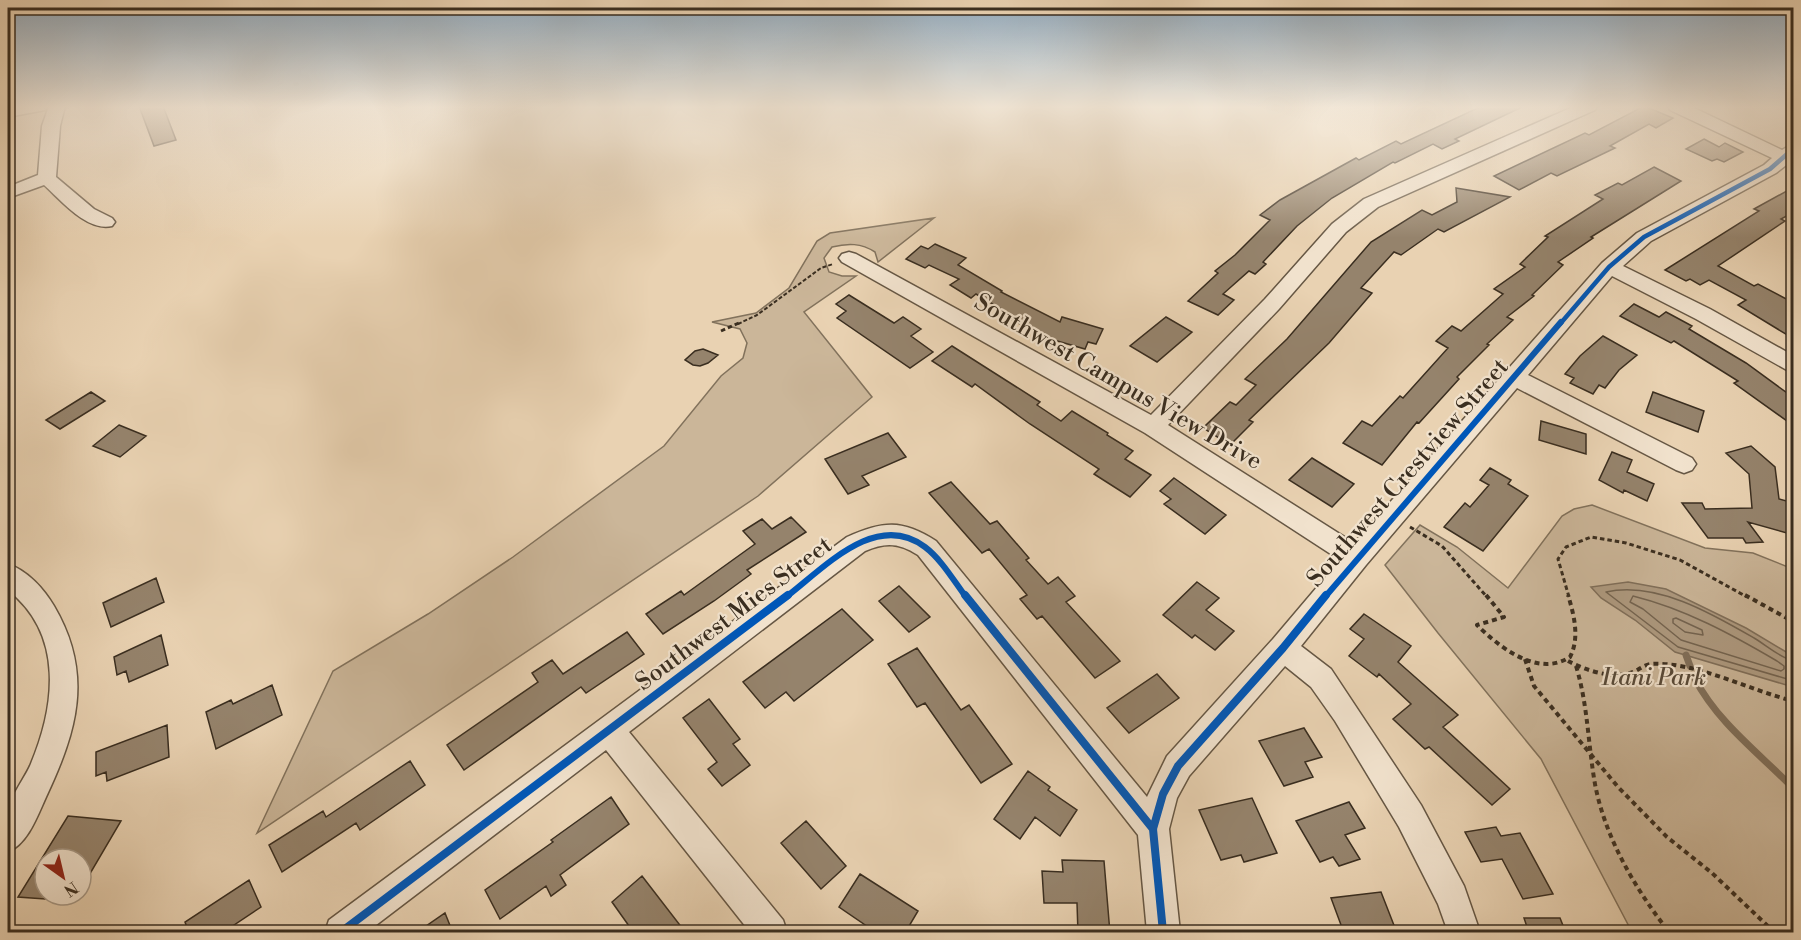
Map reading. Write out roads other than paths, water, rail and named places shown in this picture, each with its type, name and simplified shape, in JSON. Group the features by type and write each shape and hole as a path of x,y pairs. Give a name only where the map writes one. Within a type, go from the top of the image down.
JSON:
{"street":[{"path":"47,178 49,150"},
{"path":"1153,427 1272,304 1339,228 1371,203 1490,150"},
{"name":"Southwest Crestview Street","path":"1163,933 1153,829 1163,794 1178,766 1283,648 1357,558 1609,267 1644,237 1770,169 1789,153"},
{"path":"8,193 47,178"},
{"path":"47,178 87,213 105,222"},
{"name":"Southwest Campus View Drive","path":"849,258 1153,427 1357,558"},
{"path":"1609,267 1670,296 1794,366"},
{"path":"1515,378 1684,464"},
{"name":"Southwest Mies Street","path":"341,933 856,544 881,533 908,535 927,548 1153,829"},
{"path":"8,575 32,596 53,629 64,669 62,716 42,775 8,836"},
{"path":"1283,648 1321,678 1345,712 1410,816 1452,898 1464,933"},
{"path":"610,732 771,933"}],"water":[{"path":"1628,582 1666,589 1746,628 1793,656 1793,687 1675,652 1635,620 1601,598 1591,587"}],"waterway":[{"path":"1686,655 1690,666"},
{"path":"1695,679 1704,695 1727,724 1794,789"}],"park label":[{"name":"Itani Park","path":"1654,678"}]}
